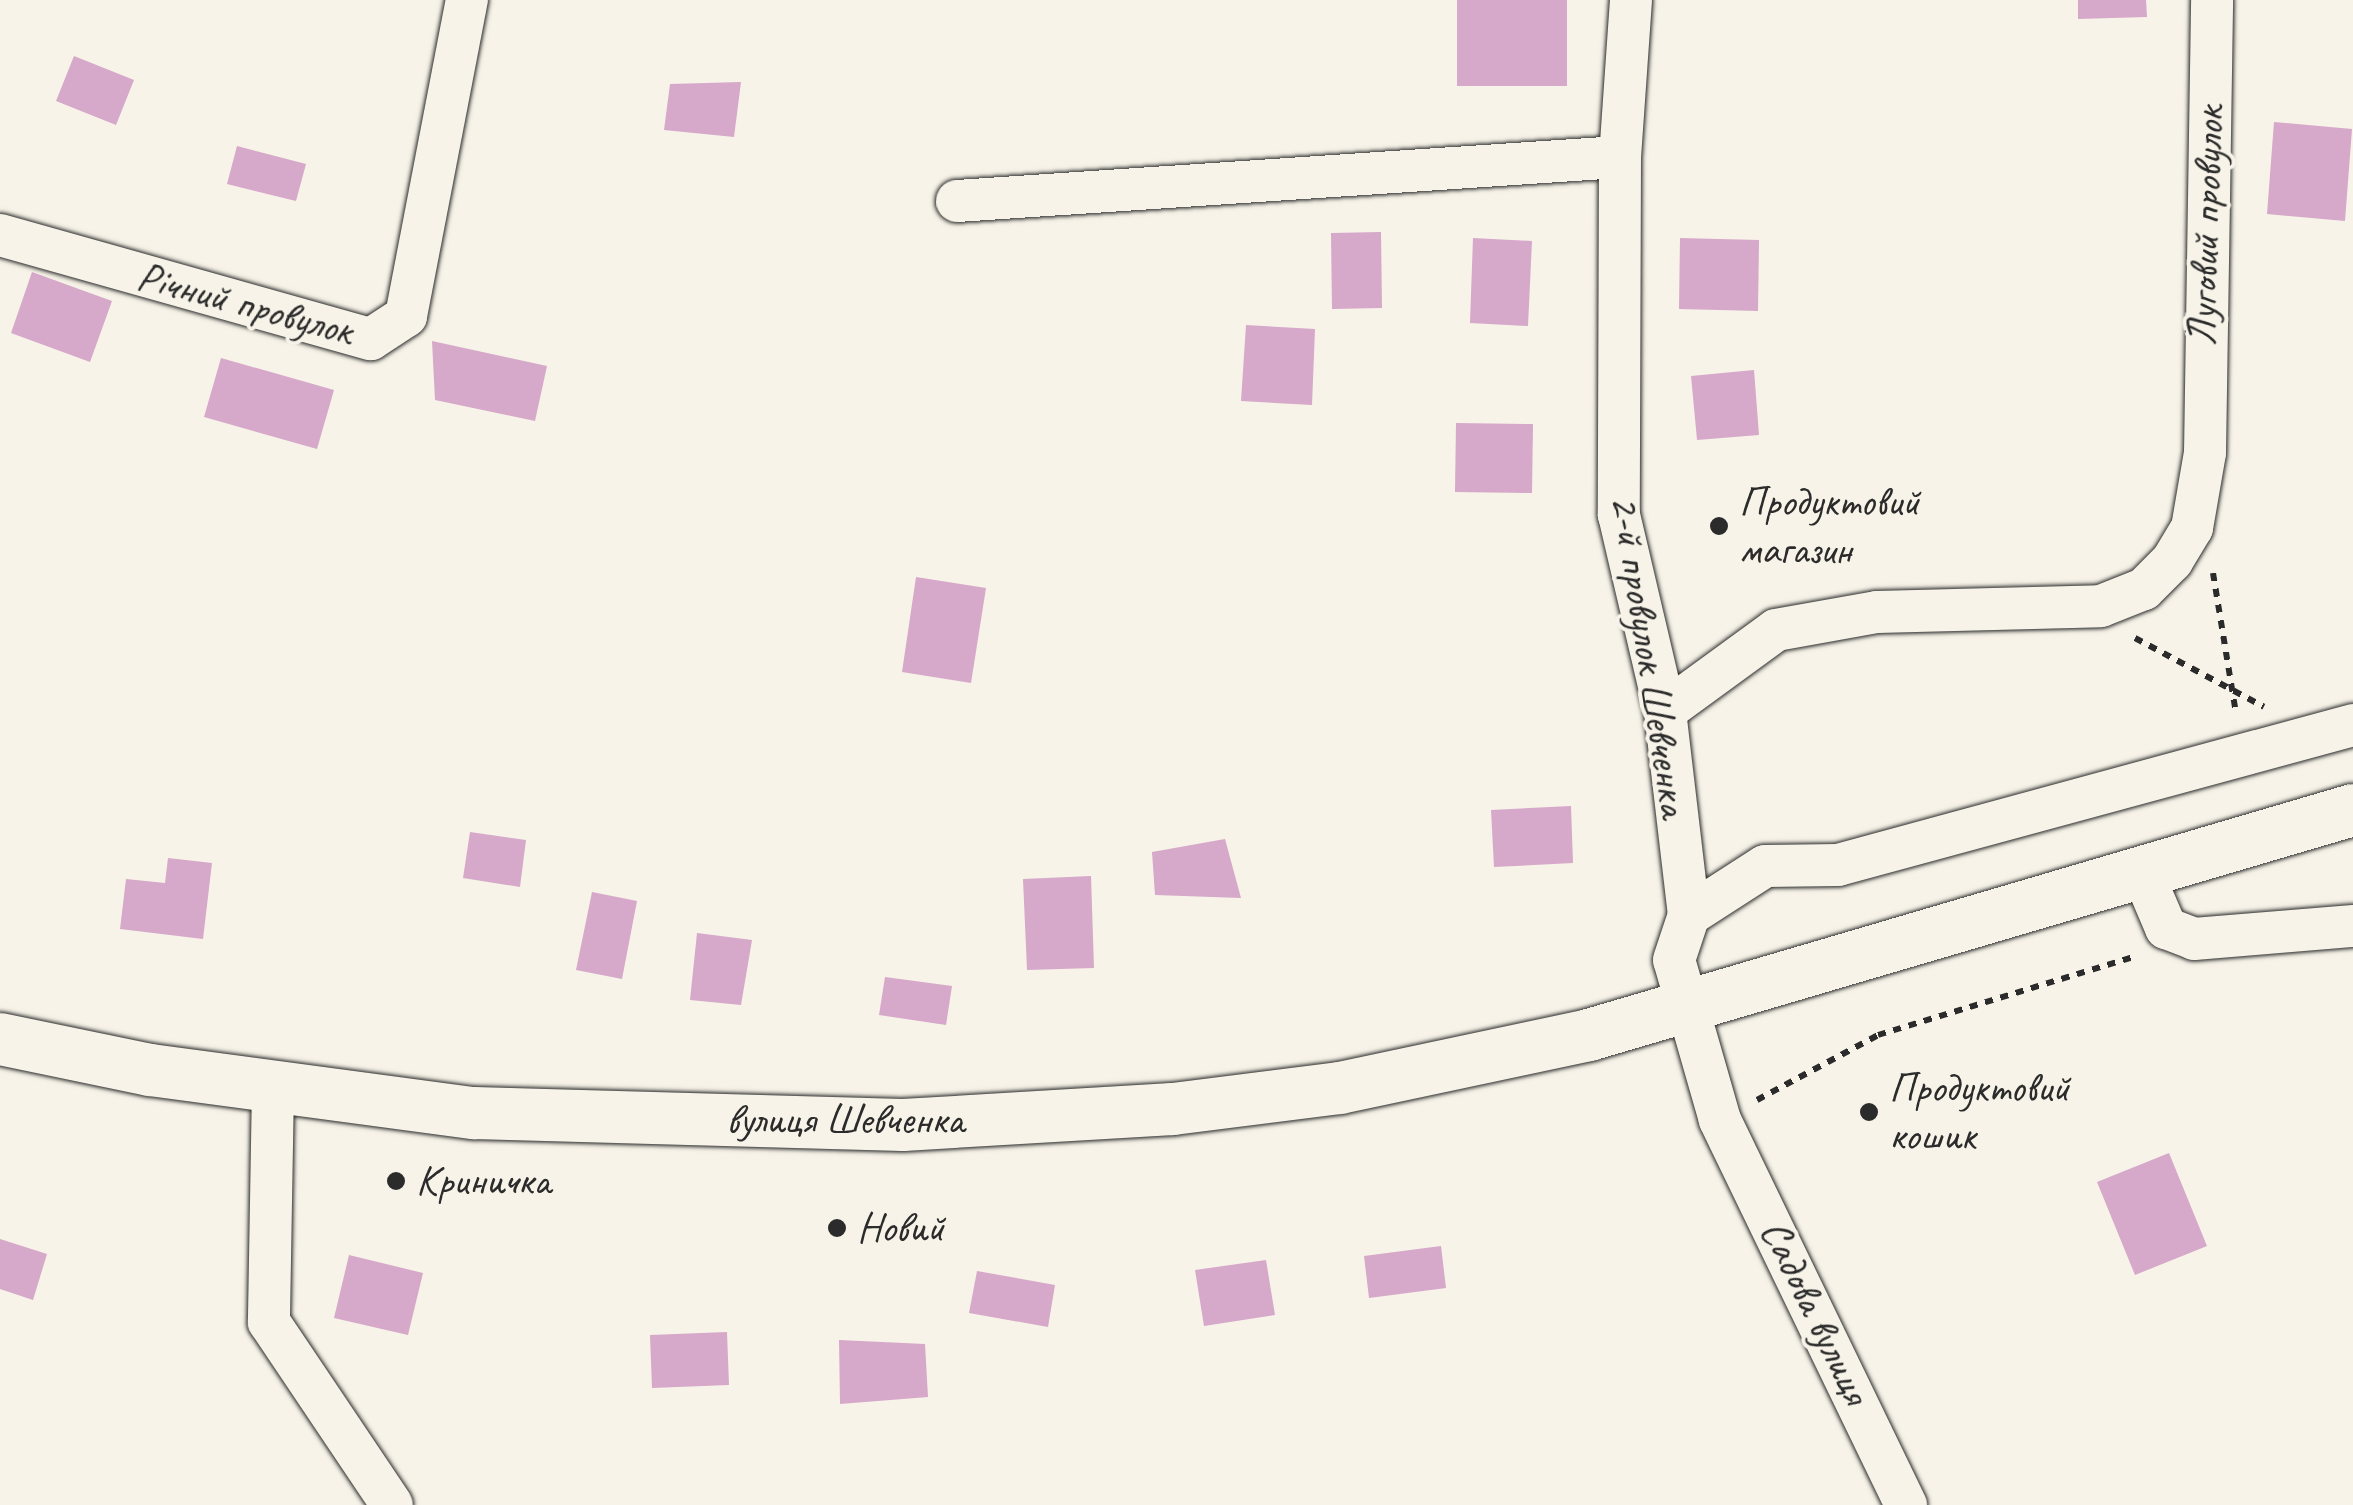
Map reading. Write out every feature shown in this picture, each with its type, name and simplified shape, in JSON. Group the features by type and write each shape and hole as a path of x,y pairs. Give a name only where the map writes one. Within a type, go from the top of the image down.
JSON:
{"main road":[{"name":"вулиця Шевченка","path":"0,1039 274,1087 474,1113 922,1124 1173,1109 1340,1088 1685,1008 2353,810"}],"street":[{"name":"Річний провулок","path":"0,236 371,339 406,316 468,0"},
{"name":"2-й провулок Шевченка","path":"1631,0 1620,157 1619,515 1664,711 1689,915"},
{"name":"Луговий провулок","path":"1664,711 1776,630 1878,612 2101,606 2144,589 2172,561 2192,528 2205,452 2212,0"},
{"path":"958,201 1620,157"},
{"path":"1689,915 1764,866 1838,865 2244,760 2353,725"},
{"path":"2143,874 2166,928 2194,939 2353,926"},
{"name":"Садова вулиця","path":"1689,915 1674,960 1720,1120 1906,1505"},
{"path":"274,1087 269,1322 392,1505"}],"path":[{"path":"2212,559 2244,760"},
{"path":"2072,606 2231,686 2311,738"},
{"path":"1720,1120 1878,1034 2194,939"}],"building":[{"path":"1457,0 1567,0 1567,86 1457,86"},
{"path":"2078,0 2146,0 2147,17 2078,19"},
{"path":"74,56 134,80 116,125 56,101"},
{"path":"741,82 734,137 664,130 670,84"},
{"path":"2274,122 2352,129 2345,221 2267,214"},
{"path":"237,146 306,164 296,201 227,184"},
{"path":"1381,232 1382,308 1332,309 1331,233"},
{"path":"1473,238 1532,241 1528,326 1470,323"},
{"path":"1680,238 1759,240 1758,311 1679,309"},
{"path":"32,272 112,301 90,362 11,333"},
{"path":"1246,325 1315,329 1312,405 1241,401"},
{"path":"432,341 547,366 535,421 435,400"},
{"path":"221,358 334,390 317,449 204,417"},
{"path":"1754,370 1759,435 1697,440 1691,376"},
{"path":"1456,423 1533,424 1532,493 1455,492"},
{"path":"916,577 986,588 971,683 902,672"},
{"path":"1571,806 1573,863 1494,867 1491,810"},
{"path":"470,832 526,840 520,887 463,878"},
{"path":"1225,839 1241,898 1155,895 1152,852"},
{"path":"168,858 212,863 203,939 120,929 126,879 165,883"},
{"path":"1091,876 1094,968 1027,970 1023,879"},
{"path":"592,892 637,901 622,979 576,970"},
{"path":"697,933 752,940 741,1005 690,1000"},
{"path":"885,977 952,986 946,1025 879,1015"},
{"path":"2169,1153 2207,1246 2135,1275 2097,1182"},
{"path":"0,1239 47,1254 33,1300 0,1289"},
{"path":"1441,1246 1446,1288 1369,1298 1364,1256"},
{"path":"349,1255 423,1273 408,1335 334,1318"},
{"path":"1266,1260 1275,1315 1204,1326 1195,1270"},
{"path":"977,1271 1055,1285 1048,1327 969,1313"},
{"path":"727,1332 729,1385 652,1388 650,1335"},
{"path":"839,1340 925,1344 928,1397 840,1404"}],"place":[{"name":"Продуктовий магазин","path":"1719,526"},
{"name":"Продуктовий кошик","path":"1869,1112"},
{"name":"Криничка","path":"396,1181"},
{"name":"Новий","path":"837,1228"}]}
